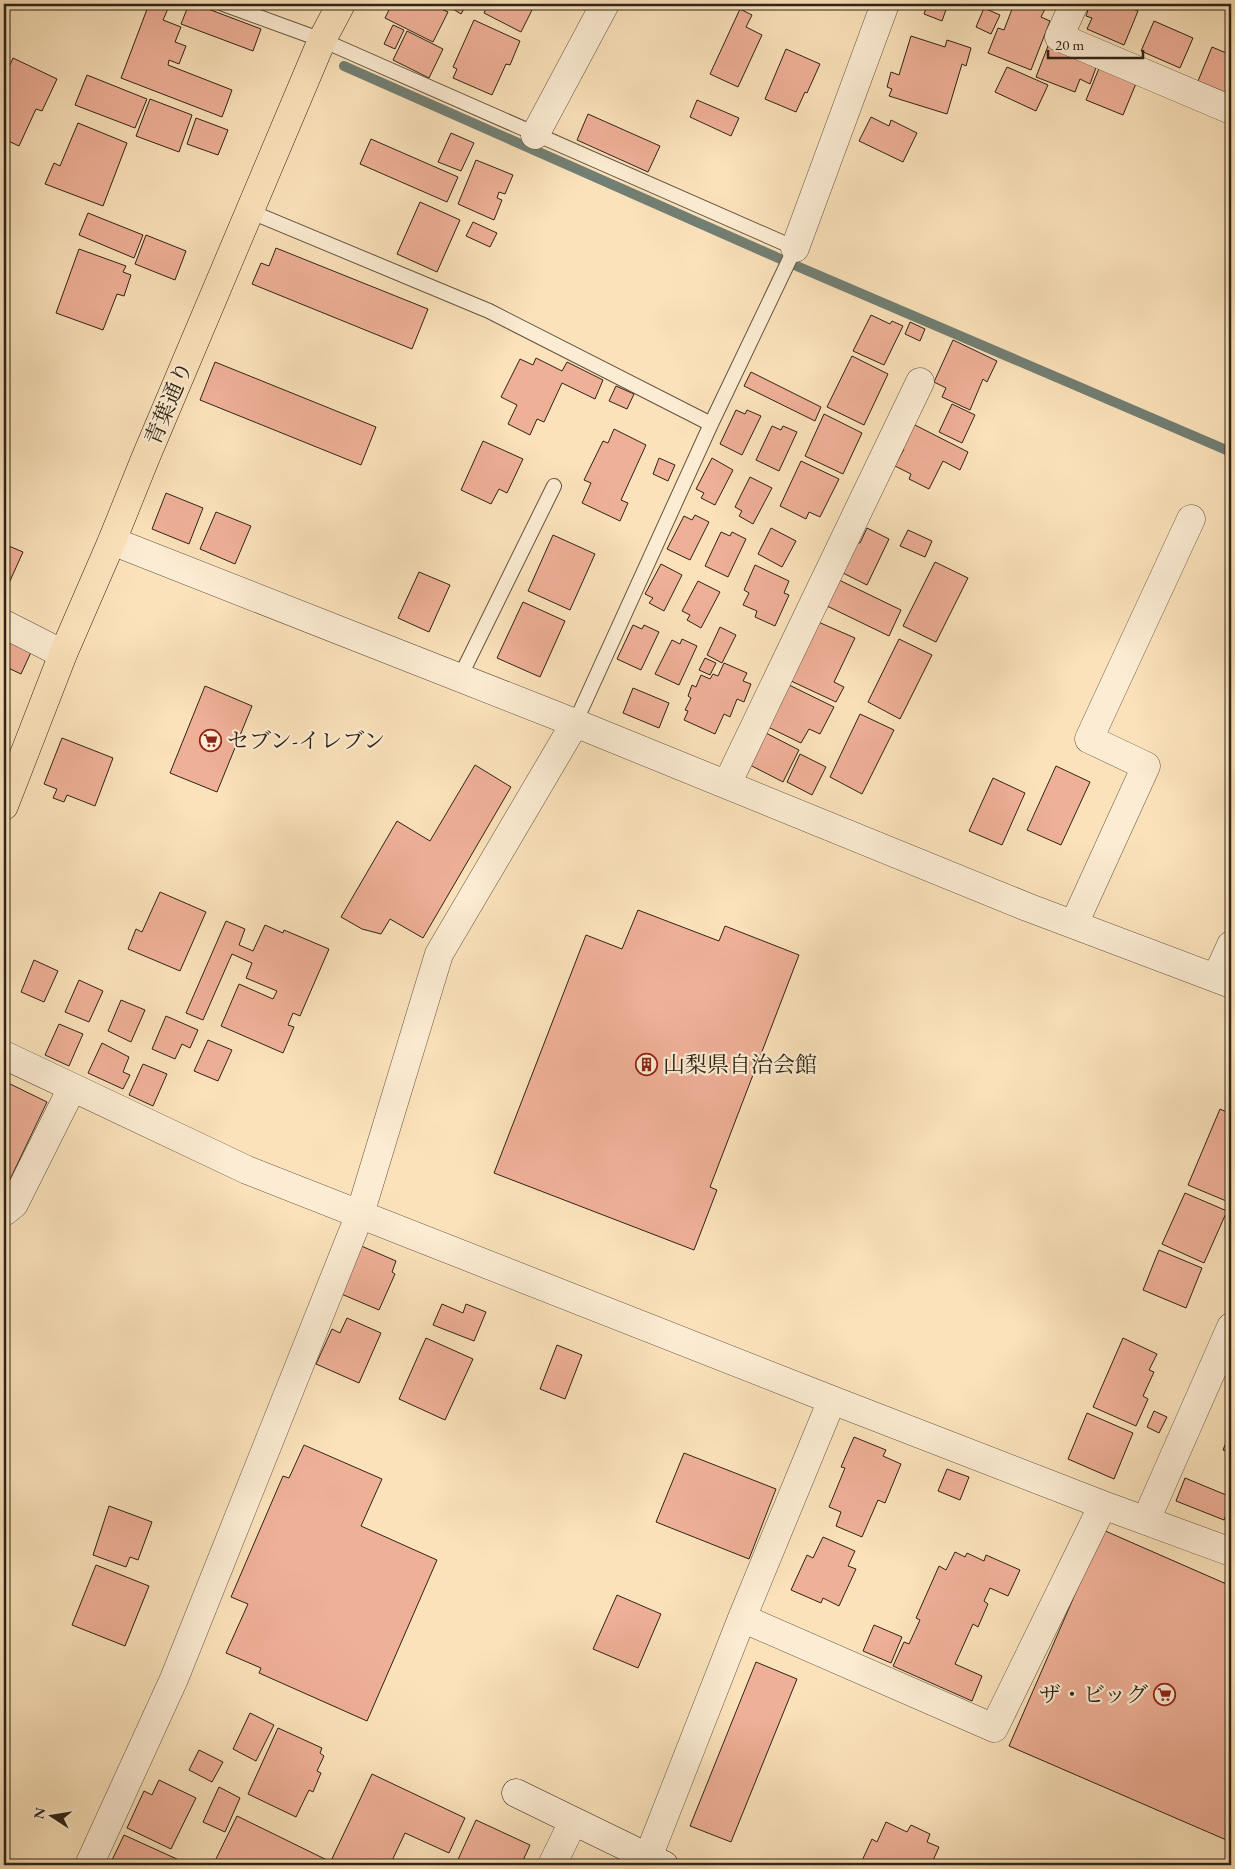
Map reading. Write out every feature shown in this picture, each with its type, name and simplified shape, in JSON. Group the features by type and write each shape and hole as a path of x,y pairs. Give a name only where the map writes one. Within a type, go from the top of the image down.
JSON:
{"main road":[{"name":"青葉通り","path":"4,806 63,654 112,542 249,211 322,40 341,4"}],"street":[{"path":"535,135 605,4"},
{"path":"795,248 885,4"},
{"path":"1074,4 1059,37 1231,110"},
{"path":"726,784 920,382"},
{"path":"1074,924 1146,766 1090,740 1191,519"},
{"path":"112,542 575,723 1074,924 1224,981 1231,944"},
{"path":"4,624 63,654"},
{"path":"89,1865 174,1679 360,1214 439,954 575,723"},
{"path":"4,1055 247,1170 832,1400 1103,1505 1231,1552"},
{"path":"4,1212 14,1204 72,1088"},
{"path":"1146,1520 1231,1327"},
{"path":"516,1794 652,1863 742,1618 832,1400"},
{"path":"742,1618 994,1728 1103,1505"},
{"path":"552,1865 573,1822"}],"lane":[{"path":"223,4 322,40 795,248 711,424 575,723"},
{"path":"249,211 489,311 711,424"},
{"path":"460,678 554,486"}],"building":[{"path":"149,4 170,4 163,20 181,27 175,42 186,46 179,64 169,60 168,65 232,90 222,117 121,78"},
{"path":"189,4 195,4 261,29 253,51 181,24"},
{"path":"392,4 430,4 448,12 433,42 385,18"},
{"path":"445,4 467,4 461,14"},
{"path":"488,4 530,4 534,6 521,32 484,13"},
{"path":"913,4 948,4 942,21 924,14 926,8"},
{"path":"1014,4 1031,4 1045,9 1041,17 1050,21 1031,70 988,53 998,28 1004,30"},
{"path":"1083,4 1120,4 1138,11 1124,45 1087,29 1092,18 1086,16 1088,10 1082,8"},
{"path":"984,8 1000,15 991,34 976,27"},
{"path":"740,9 752,15 746,27 762,35 738,87 710,74"},
{"path":"474,20 520,41 510,65 506,64 492,95 453,78 457,69 453,67"},
{"path":"1154,21 1193,38 1180,68 1141,51"},
{"path":"393,25 404,30 395,49 384,44"},
{"path":"407,31 443,49 429,78 393,60"},
{"path":"911,36 945,47 947,40 971,48 966,66 962,64 947,114 889,96 892,89 887,87 891,72 899,75"},
{"path":"1048,46 1097,65 1090,84 1080,79 1075,92 1036,77"},
{"path":"1212,47 1231,55 1231,95 1198,81"},
{"path":"786,49 820,64 796,112 765,99"},
{"path":"13,58 57,79 42,111 36,109 19,146 4,139 4,78"},
{"path":"1100,66 1137,81 1123,115 1086,100"},
{"path":"1007,67 1048,85 1036,111 995,92"},
{"path":"87,75 147,99 135,128 75,105"},
{"path":"150,99 192,115 179,152 136,136"},
{"path":"697,100 739,118 731,136 690,117"},
{"path":"588,114 660,146 648,172 577,140"},
{"path":"871,117 889,126 891,120 917,133 903,162 859,141"},
{"path":"196,118 228,130 218,155 187,144"},
{"path":"78,123 127,143 103,206 45,184 54,163 60,166"},
{"path":"451,133 474,143 461,171 438,162"},
{"path":"371,139 458,177 447,202 360,164"},
{"path":"476,160 513,175 505,194 499,192 497,198 502,200 494,220 458,204"},
{"path":"420,202 460,220 437,272 397,254"},
{"path":"88,213 143,235 134,258 79,235"},
{"path":"473,222 497,233 490,247 466,236"},
{"path":"146,235 186,251 175,280 135,264"},
{"path":"276,248 428,309 412,349 252,284 261,263 269,266"},
{"path":"79,249 126,266 123,272 131,275 124,296 117,294 103,330 56,313"},
{"path":"871,315 890,324 892,321 903,326 884,365 853,351"},
{"path":"910,322 925,329 920,341 905,334"},
{"path":"953,340 997,361 987,382 983,379 970,410 942,397 946,388 934,382"},
{"path":"852,356 888,374 864,425 827,407"},
{"path":"536,358 562,371 567,362 603,380 595,399 562,383 544,422 537,419 530,435 508,424 517,405 501,397 520,359 533,365"},
{"path":"215,362 376,427 361,465 200,400"},
{"path":"751,372 821,407 815,421 744,386"},
{"path":"616,386 634,394 627,409 609,401"},
{"path":"952,404 975,415 962,443 939,432"},
{"path":"736,410 745,414 747,410 761,416 742,455 720,444"},
{"path":"824,414 862,433 843,474 805,456"},
{"path":"911,423 968,452 960,470 943,461 929,489 909,479 911,474 895,466 904,449 899,447"},
{"path":"772,426 781,430 783,426 797,432 779,471 756,460"},
{"path":"614,429 646,445 621,500 628,503 620,521 582,503 591,483 584,480 603,441 608,443"},
{"path":"483,441 523,459 507,493 499,489 491,504 461,490"},
{"path":"659,458 675,465 668,481 653,474"},
{"path":"712,458 733,470 715,505 701,498 704,493 696,489"},
{"path":"801,461 839,479 820,517 809,512 806,519 780,506"},
{"path":"750,477 772,488 753,524 739,516 742,511 735,507"},
{"path":"166,493 203,508 189,544 152,529"},
{"path":"216,512 251,526 235,564 200,549"},
{"path":"695,515 709,522 690,560 667,549 684,516 692,520"},
{"path":"771,528 796,541 782,567 758,554"},
{"path":"867,528 889,539 867,585 841,572 856,542 860,543"},
{"path":"908,530 932,541 925,557 900,546"},
{"path":"721,532 730,536 732,532 746,539 728,577 705,566"},
{"path":"553,535 595,554 570,610 528,591"},
{"path":"4,544 23,552 9,583 4,581"},
{"path":"935,562 968,578 936,642 903,626"},
{"path":"661,564 682,575 664,611 649,603 653,598 645,594"},
{"path":"755,565 789,581 784,593 789,595 775,626 755,617 757,611 743,605 749,593 744,590"},
{"path":"419,572 450,585 429,632 398,618"},
{"path":"839,580 901,610 889,636 827,606"},
{"path":"698,581 720,592 701,628 687,620 690,615 682,611"},
{"path":"523,602 565,621 540,677 497,658"},
{"path":"816,621 855,638 834,682 844,687 836,702 789,680"},
{"path":"633,625 642,629 644,625 659,632 641,670 617,659"},
{"path":"720,627 736,635 722,663 707,655"},
{"path":"4,636 32,650 21,674 4,666"},
{"path":"682,639 697,646 679,685 655,674 672,640 680,644"},
{"path":"899,639 932,655 900,719 868,702"},
{"path":"705,658 716,663 710,675 699,670"},
{"path":"724,663 747,673 743,681 751,684 744,702 737,699 730,717 724,714 715,734 684,720 688,711 685,710 691,698 688,696 692,685 696,687 701,675 710,679 713,674 718,676"},
{"path":"787,684 834,707 820,734 809,729 801,743 766,726"},
{"name":"セブン-イレブン","path":"205,686 252,706 217,792 170,773"},
{"path":"633,688 669,703 659,728 623,713"},
{"path":"860,714 894,730 862,794 830,777"},
{"path":"764,732 799,750 783,782 748,764"},
{"path":"62,738 113,758 95,806 67,795 64,802 53,798 57,789 44,784"},
{"path":"800,754 826,767 812,795 787,782"},
{"path":"475,765 511,787 423,938 390,919 381,934 362,929 341,917 397,821 430,841"},
{"path":"1056,766 1090,782 1061,845 1027,830"},
{"path":"993,778 1025,793 1002,845 969,831"},
{"path":"160,892 206,912 180,971 128,949 136,929 142,932"},
{"name":"山梨県自治会館","path":"638,910 719,941 725,926 799,955 710,1187 717,1190 694,1250 494,1173 586,935 622,949"},
{"path":"226,921 245,929 239,945 253,951 265,925 283,933 284,930 329,949 300,1016 293,1013 288,1025 294,1027 283,1053 221,1026 239,984 273,999 277,991 246,978 252,963 232,954 203,1020 186,1013"},
{"path":"34,960 58,971 44,1002 21,992"},
{"path":"79,980 103,991 89,1022 65,1012"},
{"path":"121,1000 145,1010 131,1042 108,1031"},
{"path":"166,1016 198,1030 190,1048 182,1044 175,1059 152,1049"},
{"path":"59,1024 83,1034 69,1066 45,1055"},
{"path":"208,1040 232,1050 218,1081 194,1071"},
{"path":"102,1043 129,1057 123,1072 130,1075 123,1089 88,1073"},
{"path":"143,1064 167,1074 153,1106 129,1095"},
{"path":"4,1081 47,1102 4,1192"},
{"path":"1220,1109 1231,1114 1231,1203 1188,1185"},
{"path":"1185,1193 1227,1211 1204,1263 1162,1244"},
{"path":"359,1245 396,1261 392,1272 395,1274 379,1310 339,1293"},
{"path":"1159,1250 1202,1268 1186,1308 1143,1290"},
{"path":"442,1304 463,1313 466,1304 486,1312 474,1341 433,1325"},
{"path":"347,1318 381,1333 359,1383 316,1364 332,1329 340,1333"},
{"path":"426,1338 473,1359 445,1420 399,1399"},
{"path":"1123,1338 1157,1354 1149,1370 1154,1372 1143,1396 1148,1399 1136,1426 1093,1407"},
{"path":"557,1345 582,1355 565,1399 540,1389"},
{"path":"1154,1411 1167,1417 1159,1433 1147,1427"},
{"path":"1087,1413 1133,1433 1114,1479 1068,1459"},
{"path":"1231,1430 1231,1453 1223,1450"},
{"path":"854,1437 886,1450 883,1456 901,1464 885,1503 878,1500 862,1537 836,1526 841,1512 829,1507 845,1468 841,1467"},
{"path":"304,1445 382,1479 361,1526 437,1560 367,1721 259,1673 261,1668 226,1653 248,1604 231,1597 283,1476 289,1478"},
{"path":"684,1453 776,1489 749,1559 656,1522"},
{"path":"947,1469 969,1477 960,1500 938,1491"},
{"path":"1185,1478 1231,1497 1224,1520 1176,1501"},
{"path":"109,1506 152,1522 138,1560 130,1557 126,1567 93,1555"},
{"path":"1103,1530 1231,1586 1231,1842 1009,1746"},
{"path":"823,1537 855,1551 848,1566 856,1569 839,1606 823,1598 821,1603 791,1590 807,1555 813,1558"},
{"path":"955,1552 965,1557 967,1553 984,1561 986,1555 1020,1570 1008,1596 990,1588 984,1601 988,1604 978,1627 973,1624 955,1664 982,1676 972,1701 893,1666 904,1642 909,1644 920,1620 916,1618 939,1566 946,1570"},
{"path":"96,1565 149,1586 125,1646 72,1625"},
{"path":"617,1595 661,1614 638,1668 593,1649"},
{"path":"874,1625 902,1637 891,1663 863,1651"},
{"path":"756,1662 797,1679 731,1842 690,1826"},
{"path":"250,1713 274,1725 256,1761 233,1749"},
{"path":"278,1728 322,1748 320,1753 324,1756 317,1771 321,1773 313,1792 309,1790 296,1817 248,1794"},
{"path":"199,1750 223,1762 212,1782 189,1770"},
{"path":"372,1774 465,1818 449,1853 405,1833 390,1865 329,1865"},
{"path":"159,1780 196,1798 171,1849 127,1828 144,1791 152,1795"},
{"path":"219,1787 240,1798 225,1832 203,1822"},
{"path":"237,1816 329,1861 326,1865 213,1865"},
{"path":"476,1820 530,1845 521,1865 456,1864"},
{"path":"886,1822 907,1832 911,1825 930,1834 927,1842 939,1847 931,1865 860,1865 872,1839 877,1842"},
{"path":"124,1835 190,1865 124,1865 112,1860"}],"waterway":[{"path":"344,66 785,261 1231,452"}],"place":[{"name":"セブン-イレブン","path":"211,740"},
{"name":"山梨県自治会館","path":"647,1064"},
{"name":"ザ・ビッグ","path":"1164,1694"}]}
